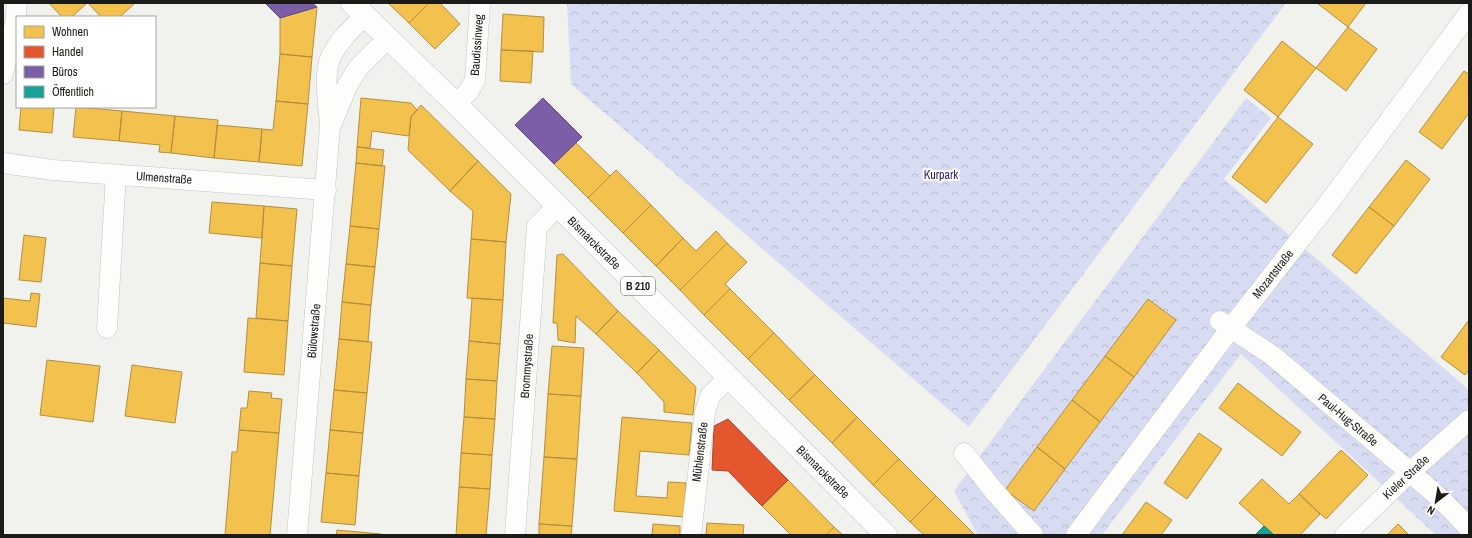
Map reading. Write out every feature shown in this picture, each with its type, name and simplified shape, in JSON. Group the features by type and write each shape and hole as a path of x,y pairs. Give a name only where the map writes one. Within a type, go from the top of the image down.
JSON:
{"main road":[{"name":"Bismarckstraße","path":"359,10 456,104 886,535"}],"street":[{"path":"3,74 15,24 17,3"},
{"name":"Baudissinweg","path":"456,104 469,91 475,80 480,3"},
{"name":"Bülowstraße","path":"296,535 326,190 330,126 327,77 330,60 337,47 353,28 359,10"},
{"name":"Mozartstraße","path":"1076,535 1225,325 1327,205 1469,13"},
{"name":"Bülowstraße","path":"330,126 348,84 359,67 388,38"},
{"name":"Ulmenstraße","path":"3,163 53,170 326,190"},
{"path":"107,328 116,175"},
{"name":"Brommystraße","path":"515,535 537,227 557,206"},
{"name":"Paul-Hug-Straße","path":"1225,325 1273,356 1442,500 1469,528"},
{"name":"Mühlenstraße","path":"691,535 705,412 710,396 729,378"},
{"name":"Kieler Straße","path":"1345,535 1410,472 1469,420"},
{"path":"964,453 994,491 1034,535"}],"green space":[{"name":"Kurpark","path":"567,3 1286,3 969,427 571,84"},
{"path":"1246,98 1271,118 1224,179 1469,390 1469,535 1436,535 1241,354 1102,535 978,535 954,491"}],"building: Wohnen":[{"path":"49,3 87,3 73,16 61,16"},
{"path":"88,3 135,3 121,16 100,16"},
{"path":"388,3 429,3 409,23"},
{"path":"429,3 440,3 460,24 435,49 409,23"},
{"path":"1317,3 1366,3 1348,27"},
{"path":"317,7 312,57 280,54 280,18"},
{"path":"503,14 544,17 543,52 501,50"},
{"path":"1348,27 1377,49 1346,91 1316,68"},
{"path":"1282,41 1316,68 1278,117 1244,90"},
{"path":"501,50 533,51 531,83 500,81"},
{"path":"280,54 312,57 308,104 276,101"},
{"path":"1464,71 1469,74 1469,113 1442,149 1419,132"},
{"path":"361,98 411,103 417,110 411,117 409,136 372,131 370,148 357,147"},
{"path":"276,101 308,104 302,166 259,162 262,129 273,130"},
{"path":"421,105 478,161 450,191 408,150 411,117"},
{"path":"21,108 54,108 52,133 19,130"},
{"path":"76,108 122,111 119,141 73,137"},
{"path":"122,111 175,116 171,153 159,152 160,145 119,141"},
{"path":"175,116 218,120 214,158 171,153"},
{"path":"1278,117 1313,144 1266,203 1232,177"},
{"path":"217,125 262,129 259,162 214,158"},
{"path":"576,143 610,176 588,198 554,164"},
{"path":"357,147 384,150 382,166 356,163"},
{"path":"1406,160 1430,179 1394,226 1369,207"},
{"path":"478,161 511,194 506,242 471,239 473,211 450,191"},
{"path":"356,163 385,166 379,229 350,226"},
{"path":"616,170 651,205 623,233 588,198"},
{"path":"212,202 264,206 262,238 209,233"},
{"path":"651,205 683,238 656,266 623,233"},
{"path":"264,206 297,209 292,266 260,263"},
{"path":"1369,207 1394,226 1356,274 1332,255"},
{"path":"350,226 379,229 375,267 346,264"},
{"path":"716,231 727,243 680,290 656,266 683,238 696,251"},
{"path":"24,235 46,238 41,282 19,280"},
{"path":"471,239 506,242 503,300 467,298"},
{"path":"727,243 747,262 725,284 730,289 704,315 680,290"},
{"path":"563,254 618,311 596,334 576,316 575,343 558,340 557,323 553,323 557,255"},
{"path":"260,263 292,266 288,321 256,318"},
{"path":"346,264 375,267 371,305 342,302"},
{"path":"730,289 774,333 748,359 704,315"},
{"path":"31,293 40,294 36,327 3,323 3,298 30,301"},
{"path":"472,298 503,300 500,344 469,341"},
{"path":"1148,299 1176,320 1134,377 1105,356"},
{"path":"342,302 371,305 368,342 339,339"},
{"path":"618,311 659,350 637,373 596,334"},
{"path":"248,318 288,321 284,375 244,372"},
{"path":"1469,320 1469,370 1465,375 1441,357"},
{"path":"774,333 815,375 789,400 748,359"},
{"path":"339,339 372,342 367,393 334,390"},
{"path":"469,341 500,344 497,381 466,379"},
{"path":"552,346 584,348 581,396 548,394"},
{"path":"659,350 696,387 693,415 664,412 664,402 637,373"},
{"path":"1105,356 1134,377 1100,422 1072,400"},
{"path":"47,360 100,366 93,422 40,415"},
{"path":"132,365 182,372 175,423 125,416"},
{"path":"815,375 857,417 832,443 789,400"},
{"path":"466,379 497,381 495,419 464,417"},
{"path":"1238,383 1301,432 1282,456 1219,408"},
{"path":"334,390 367,393 363,433 330,430"},
{"path":"249,391 272,393 271,398 282,399 279,433 239,430 241,408 247,408"},
{"path":"548,394 581,396 577,459 544,457"},
{"path":"1072,400 1100,422 1065,469 1037,447"},
{"path":"464,417 495,419 492,455 461,453"},
{"path":"622,417 692,423 689,455 640,451 636,496 667,498 668,482 686,483 684,517 614,511"},
{"path":"857,417 899,459 873,485 832,443"},
{"path":"239,430 279,433 270,535 225,535 232,452 237,452"},
{"path":"330,430 363,433 359,476 326,473"},
{"path":"1199,433 1222,449 1187,499 1164,483"},
{"path":"1037,447 1065,469 1034,511 1005,490"},
{"path":"1341,450 1368,475 1326,519 1299,494"},
{"path":"461,453 492,455 490,489 459,487"},
{"path":"544,457 577,459 572,526 539,524"},
{"path":"899,459 936,496 910,522 873,485"},
{"path":"326,473 359,476 355,525 321,522"},
{"path":"1262,479 1289,504 1299,494 1320,514 1300,535 1274,535 1239,503"},
{"path":"788,480 834,527 826,535 791,535 762,506"},
{"path":"459,487 490,489 486,535 456,535"},
{"path":"936,496 974,534 973,535 924,535 910,522"},
{"path":"1146,502 1172,520 1161,535 1122,535"},
{"path":"707,523 744,525 743,535 706,535"},
{"path":"539,524 572,526 571,535 539,535"},
{"path":"653,524 680,526 680,535 652,535"},
{"path":"1398,524 1409,535 1387,535"},
{"path":"834,527 843,535 826,535"},
{"path":"337,530 381,534 381,535 336,535"}],"building: Handel":[{"path":"728,419 788,480 762,506 728,471 712,470 714,426"}],"building: Büros":[{"path":"265,3 312,3 317,7 280,18"},
{"path":"543,98 582,137 554,164 515,125"}],"building: Öffentlich":[{"path":"1264,526 1274,535 1255,535"}]}
